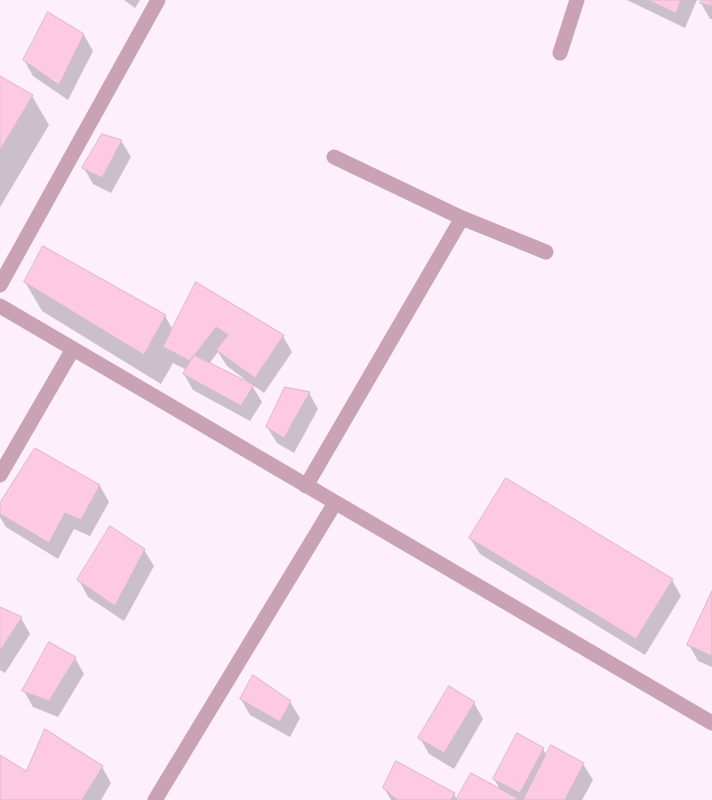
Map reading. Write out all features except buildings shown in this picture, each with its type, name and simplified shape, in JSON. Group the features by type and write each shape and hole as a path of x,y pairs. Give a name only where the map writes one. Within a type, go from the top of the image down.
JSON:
{"street":[{"path":"0,285 158,0"},
{"path":"560,53 577,0"},
{"path":"334,157 462,218 546,252"},
{"path":"306,486 462,218"},
{"path":"0,306 712,722"},
{"path":"0,475 73,349"},
{"path":"154,800 335,503"}]}
